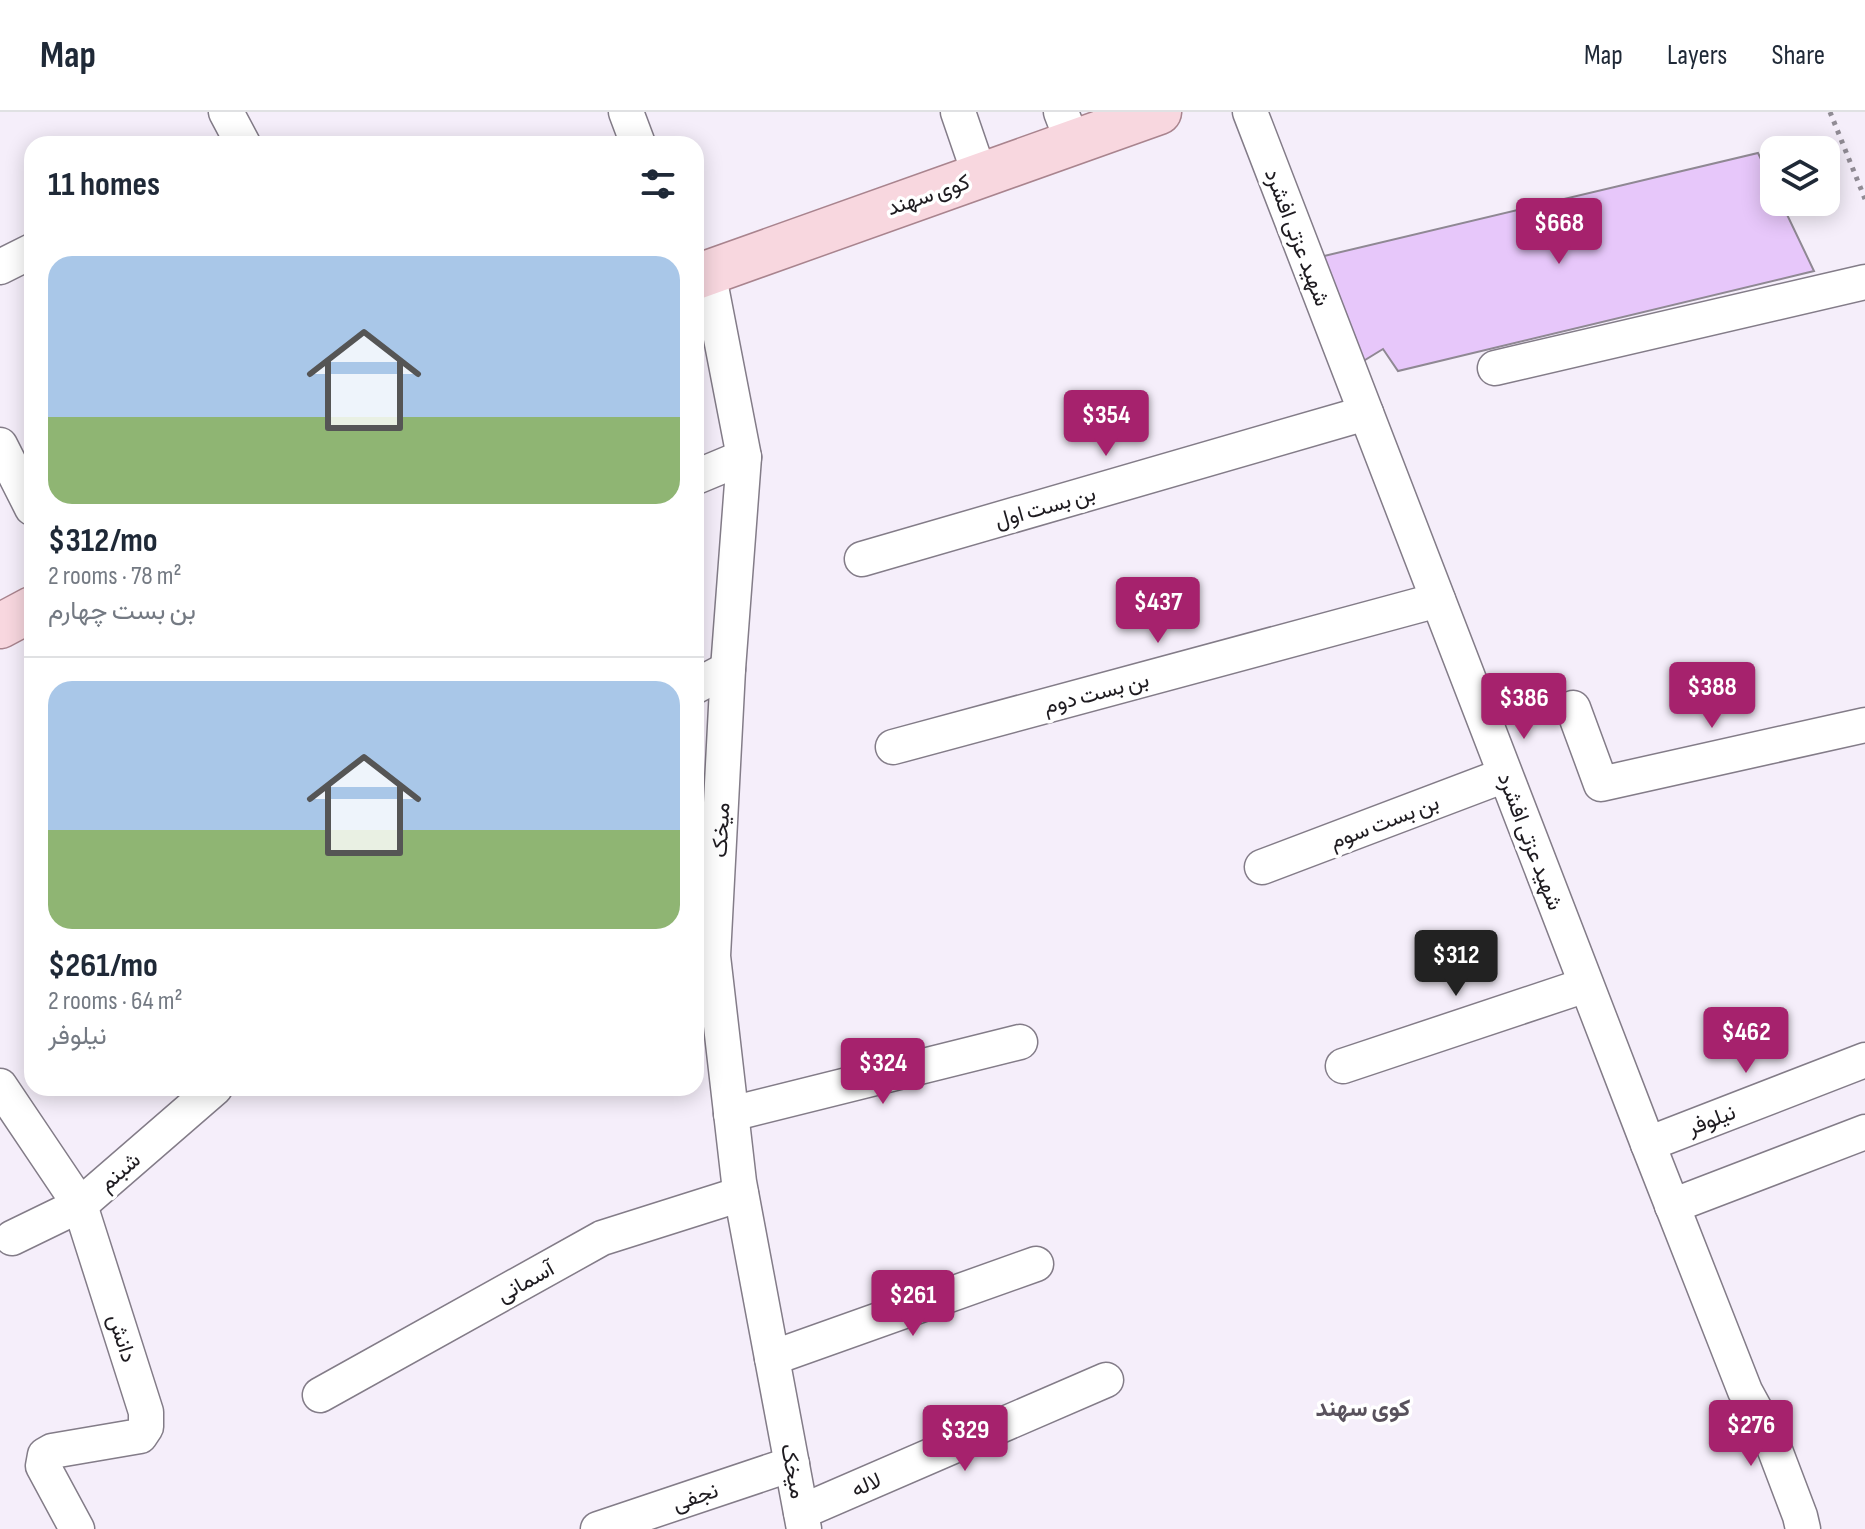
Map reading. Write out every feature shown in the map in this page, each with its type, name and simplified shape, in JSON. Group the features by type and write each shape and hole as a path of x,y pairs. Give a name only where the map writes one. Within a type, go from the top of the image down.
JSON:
{"main road":[{"name":"کوی سهند","path":"704,273 980,176 1067,127 1159,112"},
{"path":"0,626 24,613"}],"street":[{"path":"226,112 239,136"},
{"path":"626,112 635,136"},
{"path":"958,112 980,176"},
{"name":"شهید عزتی افشرد","path":"1250,112 1672,1206 1745,1391 1770,1437 1803,1529"},
{"path":"0,267 24,255"},
{"path":"1495,368 1865,282"},
{"name":"میخک","path":"704,283 744,457 728,669 708,850 713,956 741,1194 803,1520"},
{"name":"بن بست اول","path":"862,559 1366,413"},
{"path":"0,445 24,492"},
{"path":"704,474 744,457"},
{"name":"بن بست دوم","path":"893,747 1438,600"},
{"path":"704,682 728,669"},
{"path":"1573,708 1601,784 1865,725"},
{"name":"بن بست سوم","path":"1262,867 1505,775"},
{"path":"1343,1066 1586,985"},
{"path":"731,1114 1020,1042"},
{"name":"نیلوفر","path":"1648,1144 1865,1060"},
{"name":"دانش","path":"0,1086 80,1205 146,1412 146,1427 140,1436 52,1451 45,1455 43,1466 77,1529"},
{"name":"شبنم","path":"12,1238 80,1205 206,1096"},
{"path":"1672,1206 1865,1132"},
{"name":"آسمانی","path":"320,1395 602,1238 741,1194"},
{"path":"772,1358 1036,1264"},
{"name":"لاله","path":"803,1520 1106,1380"},
{"name":"نجفی","path":"598,1529 792,1464"}],"path":[{"path":"1830,112 1865,199"}],"building":[{"path":"1758,153 1760,216 1788,216 1814,271 1398,371 1383,349 1347,371 1303,261"}],"district":[{"name":"کوی سهند","path":"1363,1408"}]}
